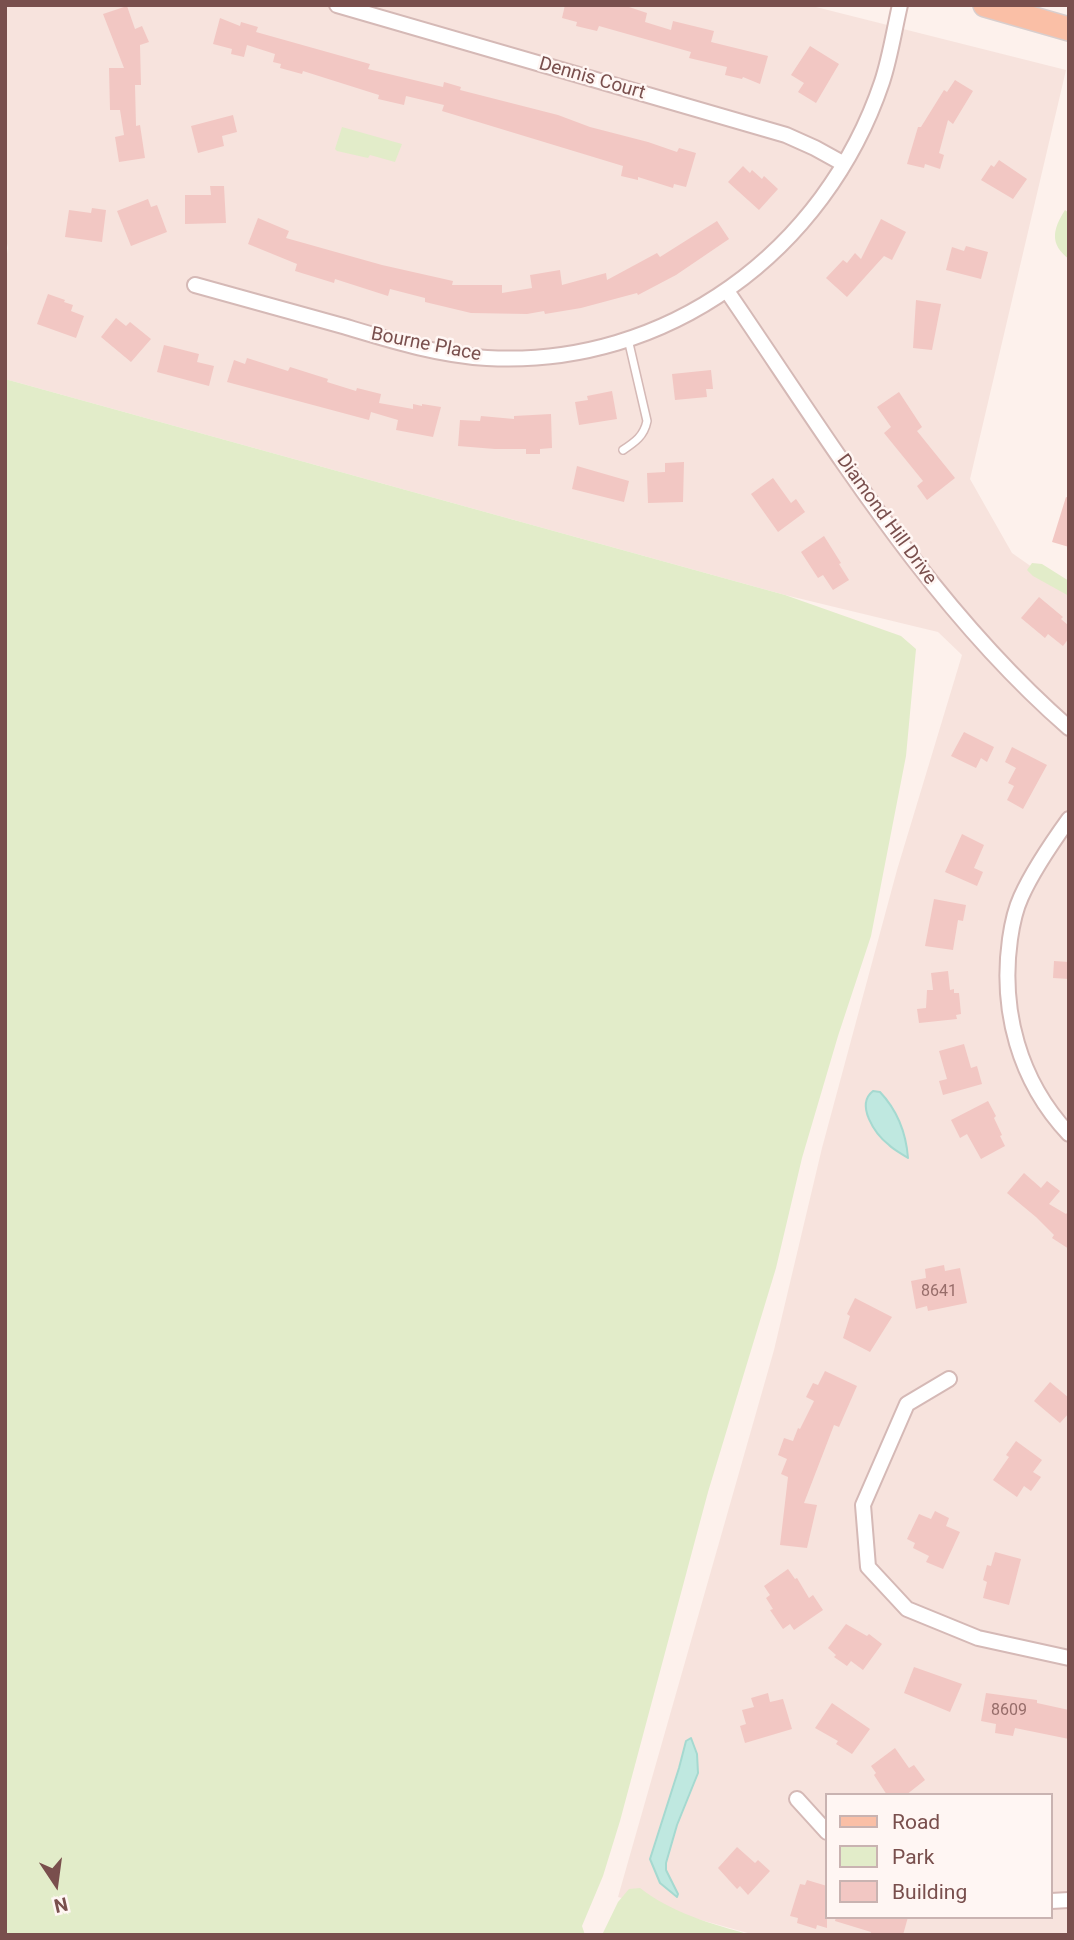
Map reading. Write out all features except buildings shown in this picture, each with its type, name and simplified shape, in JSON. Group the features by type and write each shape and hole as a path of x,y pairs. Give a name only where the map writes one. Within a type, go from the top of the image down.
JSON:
{"main road":[{"path":"985,5 1069,29"}],"street":[{"name":"Dennis Court","path":"337,5 786,135 844,164"},
{"name":"Bourne Place","path":"195,285 391,341 473,356 544,356 585,350 628,339 693,312 727,291 766,261 795,232 844,164 864,125 882,82 900,5"},
{"name":"Diamond Hill Drive","path":"727,291 905,551 948,605 1005,668 1069,728"},
{"path":"1069,820 1044,855 1020,899 1008,955 1007,987 1014,1032 1026,1071 1041,1098 1069,1134"},
{"path":"949,1378 906,1404 863,1506 868,1567 907,1609 978,1638 1069,1658"},
{"path":"797,1799 825,1830"}],"lane":[{"path":"623,450 640,438 647,421 628,339"}],"shaded area":[{"path":"5,5 808,5 1066,70 970,479 1012,553 1069,593 1069,1935 755,1935 618,1897 774,1350 822,1148 897,870 962,655 938,632 785,595 5,379 5,266 8,248 5,235"}],"green space":[{"path":"342,127 402,144 395,162 370,155 368,158 337,151 335,149"},
{"path":"1065,210 1069,213 1069,259 1058,248 1055,236"},
{"path":"5,379 785,595 901,636 916,649 906,756 871,936 802,1158 776,1268 708,1492 620,1821 603,1876 582,1926 585,1935 5,1935"},
{"path":"1032,563 1042,564 1069,581 1069,596 1033,576 1027,570"},
{"path":"640,1888 679,1911 751,1935 602,1935 618,1902 629,1889"}],"water":[{"path":"873,1091 880,1092 896,1114 903,1131 908,1158 893,1149 873,1127 866,1104"},
{"path":"691,1738 697,1754 698,1773 677,1825 666,1863 666,1870 677,1897 660,1883 650,1859 686,1741"}]}
